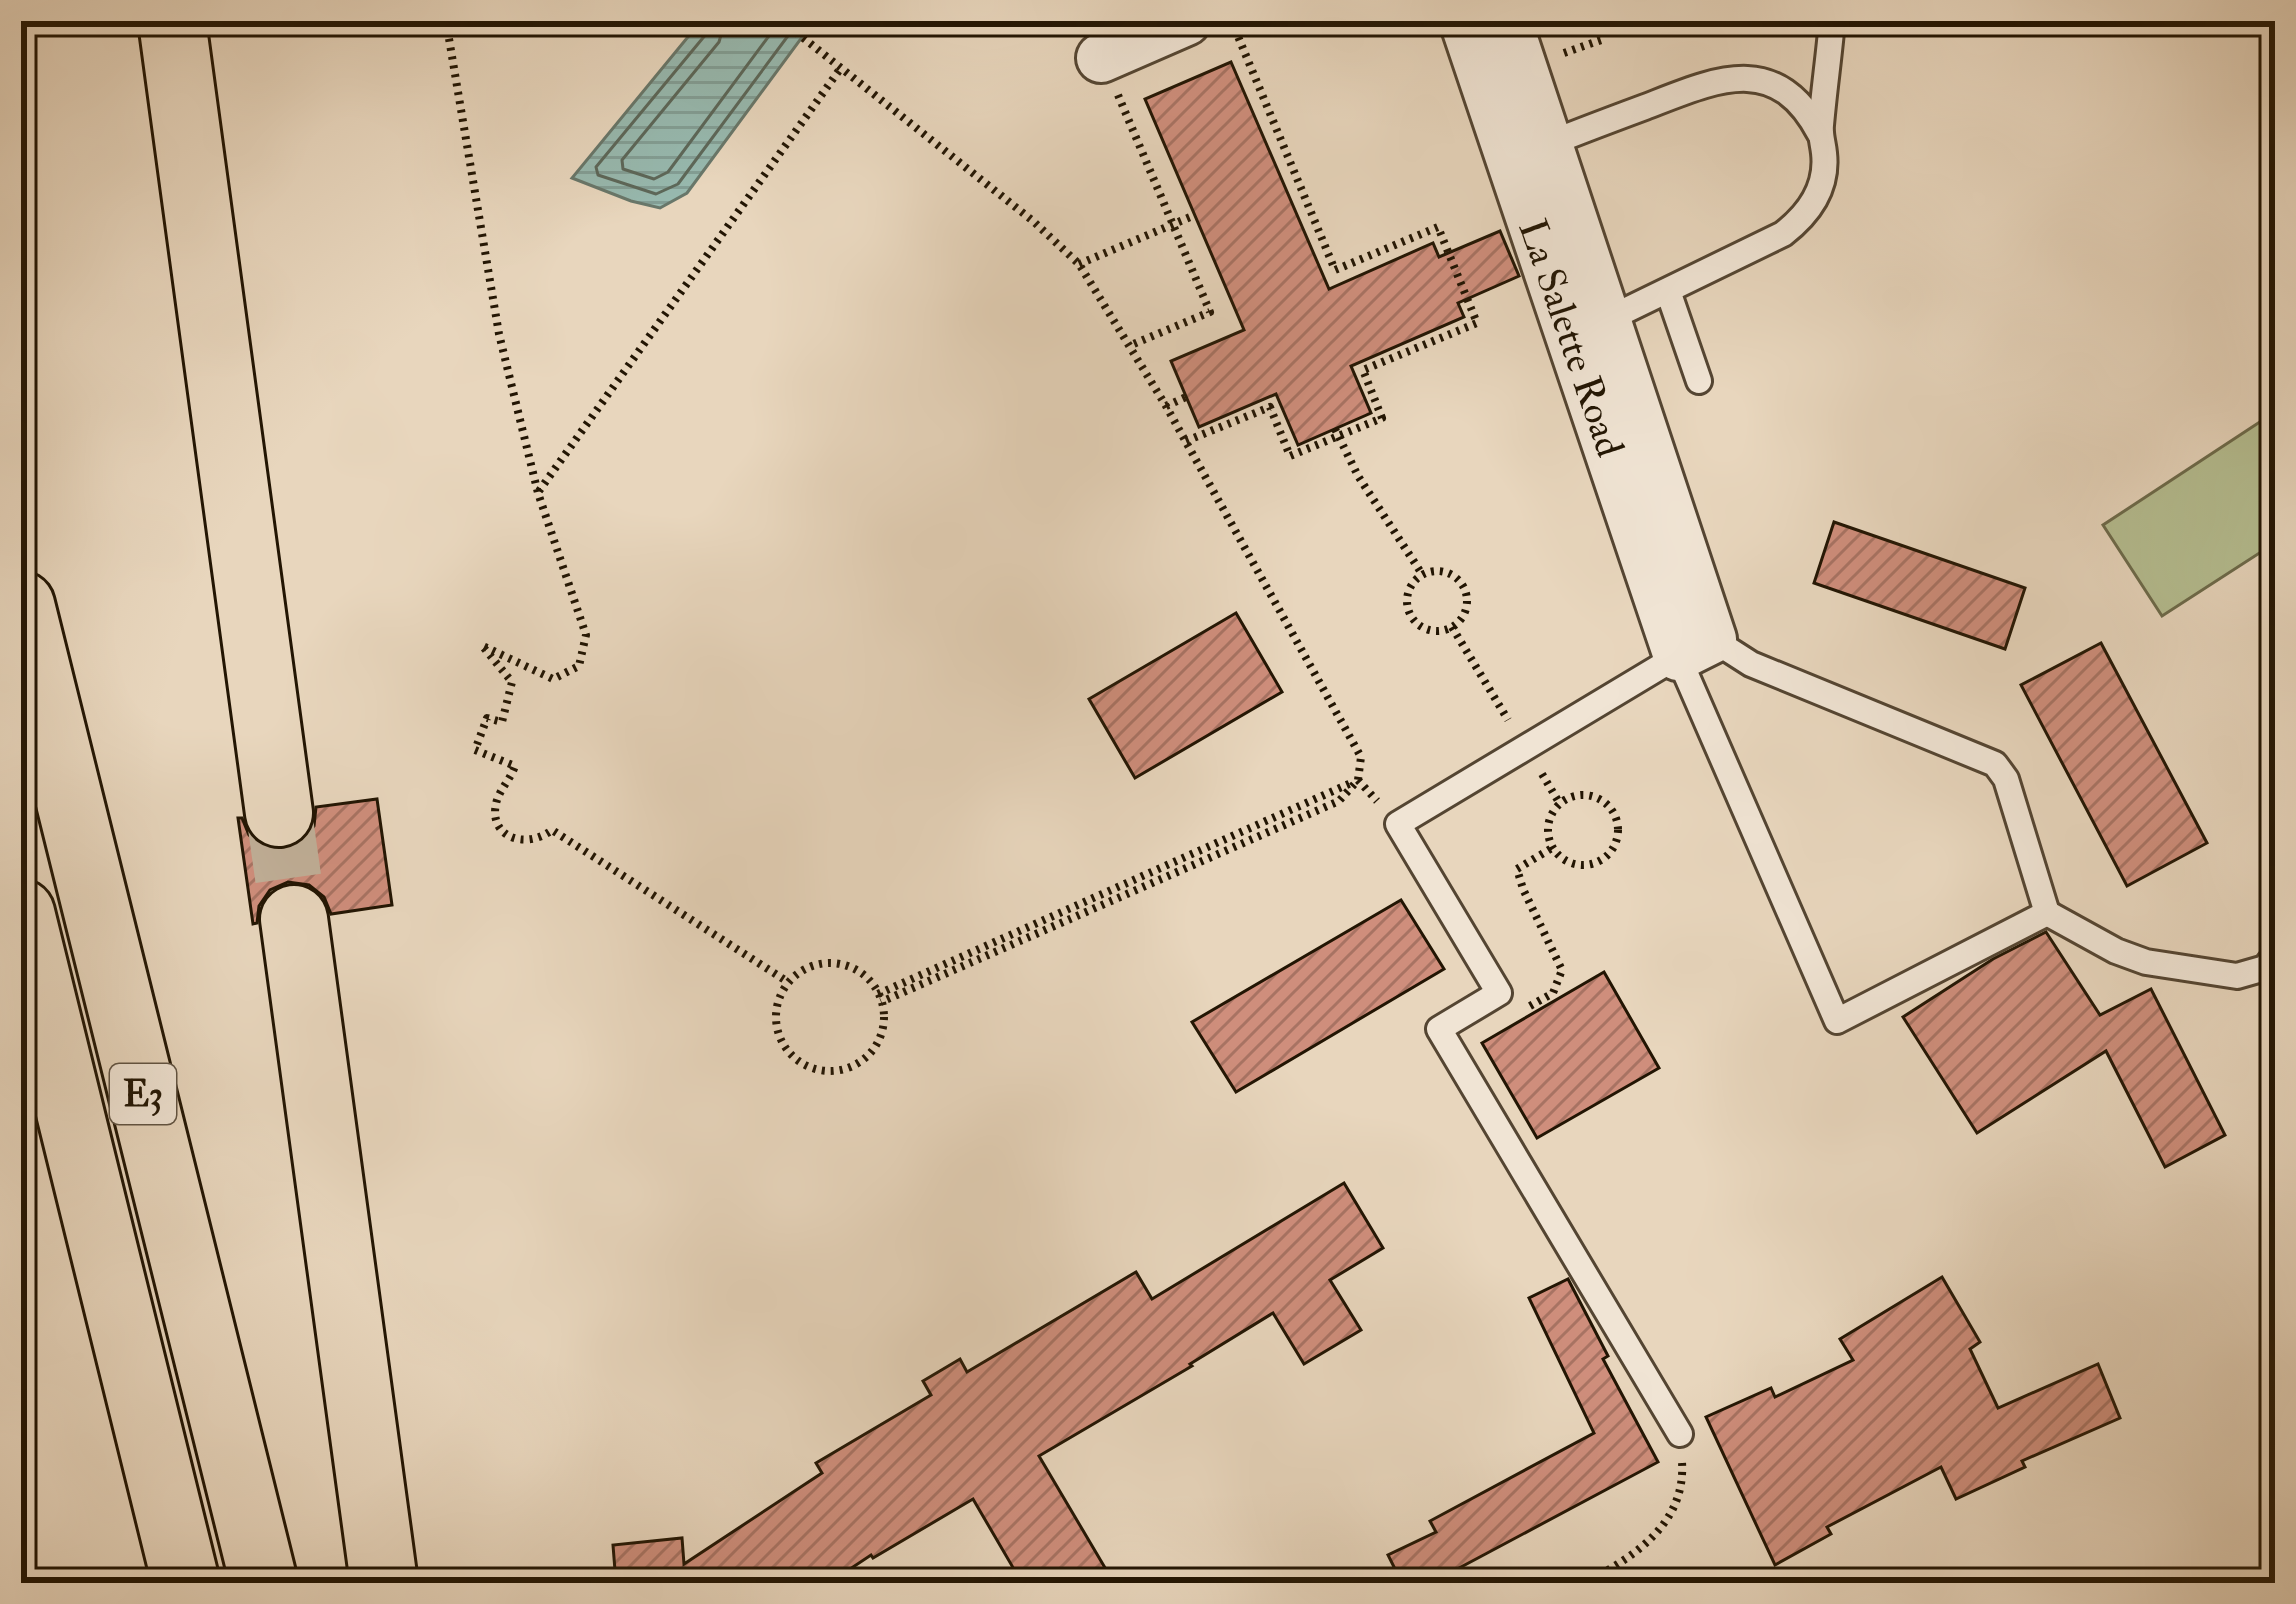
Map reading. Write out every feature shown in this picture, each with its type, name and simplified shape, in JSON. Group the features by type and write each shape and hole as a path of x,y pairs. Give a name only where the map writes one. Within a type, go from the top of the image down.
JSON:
{"highway":[{"path":"172,21 279,812"},
{"name":"E3","path":"21,605 264,1583"},
{"name":"E3","path":"21,913 186,1583"},
{"path":"294,919 384,1583"}],"street":[{"path":"1102,58 1186,21"},
{"name":"La Salette Road","path":"1464,21 1529,152 1695,647"},
{"name":"La Salette Road","path":"1507,21 1529,152"}],"lane":[{"path":"1820,134 1832,21"},
{"path":"1529,152 1726,80 1750,79 1793,95 1820,134 1823,179 1802,220 1783,234 1588,327"},
{"path":"1668,291 1700,381"},
{"path":"1695,647 1837,1021 2047,913"},
{"path":"1680,1433 1438,1029 1498,993 1398,824 1695,647 1751,664 1995,764 2006,778 2047,913 2116,951 2146,962 2237,976 2265,968 2275,956"}],"path":[{"path":"446,21 500,334 538,493 586,635 579,666 553,679 483,646 512,682 502,722 487,718 475,750 515,766 499,793 497,820 503,831 526,842 552,830 788,982"},
{"path":"782,21 1033,221 1079,264 1166,406 1361,757 1358,780 1340,801 880,998"},
{"path":"1186,441 1270,407 1290,456 1336,433 1382,418 1363,370 1477,323 1438,226 1335,270 1232,21"},
{"path":"1563,53 1604,39 1601,28"},
{"path":"1102,58 1210,312 1131,345"},
{"path":"538,493 840,69"},
{"path":"1281,178 1294,172"},
{"path":"1079,264 1195,215"},
{"path":"1166,406 1186,397"},
{"path":"1336,433 1358,476 1422,574"},
{"path":"1449,573 1463,586 1466,614 1452,627 1425,629 1411,616 1407,597 1422,574 1449,573"},
{"path":"1452,627 1509,721"},
{"path":"1536,764 1560,803"},
{"path":"1587,795 1611,810 1618,825 1608,855 1594,864 1578,866 1563,860 1552,848 1548,832 1550,817 1560,803 1587,795"},
{"path":"1498,993 1523,1011 1553,993 1562,970 1517,869 1552,848"},
{"path":"829,963 858,971 880,998 884,1018 880,1036 860,1063 827,1071 810,1068 784,1046 776,1013 788,982 800,972 829,963"},
{"path":"1584,1583 1623,1563 1650,1540 1671,1512 1683,1482 1680,1433"}],"green space":[{"path":"2275,412 2275,543 2162,616 2103,525"}],"water":[{"path":"701,21 814,21 687,193 660,208 572,178"}],"building":[{"path":"1231,62 1329,289 1433,243 1439,257 1500,231 1519,276 1458,303 1464,317 1351,366 1371,413 1298,445 1276,394 1199,427 1171,361 1244,330 1145,99"},
{"path":"1834,522 2025,588 2005,649 1814,583"},
{"path":"1236,613 1282,692 1135,778 1089,699"},
{"path":"2101,643 2207,843 2127,886 2021,685"},
{"path":"377,799 392,905 331,914 324,897 309,885 288,882 270,890 253,924 238,818 264,847 283,850 303,842 314,826 316,807"},
{"path":"1401,900 1444,969 1236,1092 1192,1022"},
{"path":"2046,932 2100,1015 2151,989 2225,1135 2165,1167 2106,1051 1977,1133 1903,1017 1993,959"},
{"path":"1604,972 1659,1068 1537,1138 1482,1043"},
{"path":"1344,1183 1383,1248 1330,1280 1361,1330 1304,1364 1273,1313 1039,1456 1114,1583 1022,1583 973,1499 829,1583 616,1583 613,1545 682,1538 684,1564 822,1473 816,1463 931,1395 923,1381 960,1359 967,1372 1136,1272 1152,1299"},
{"path":"1942,1277 1980,1342 1970,1349 1998,1408 2098,1364 2120,1418 2022,1461 2025,1467 1956,1499 1941,1467 1827,1527 1831,1534 1775,1565 1706,1417 1771,1388 1775,1397 1853,1360 1840,1339"},
{"path":"1568,1279 1608,1356 1603,1359 1658,1462 1431,1583 1402,1583 1388,1555 1436,1532 1430,1521 1594,1433 1529,1298"}],"tunnel":[{"path":"279,813 294,919"}]}
